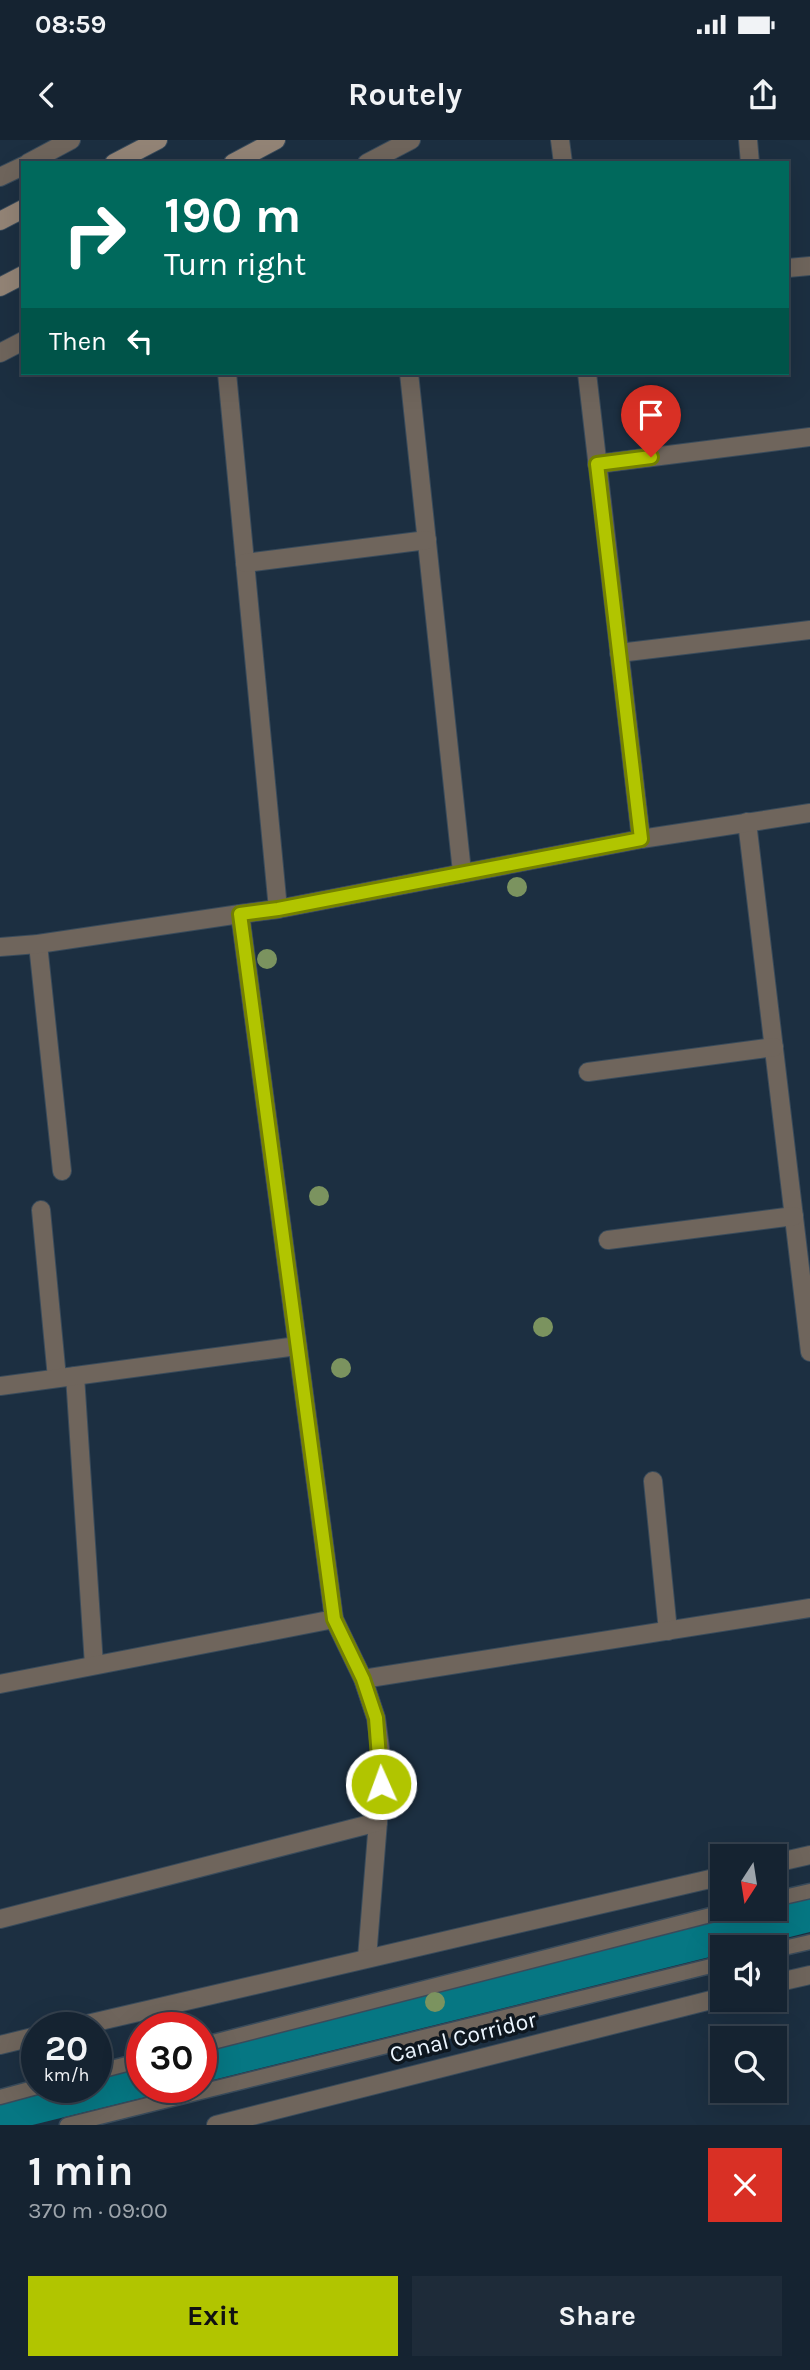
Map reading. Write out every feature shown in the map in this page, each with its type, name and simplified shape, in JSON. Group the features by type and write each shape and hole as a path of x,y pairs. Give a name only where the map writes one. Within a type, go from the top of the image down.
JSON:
{"main road":[{"path":"118,161 158,140"},
{"path":"237,161 276,140"},
{"path":"0,221 21,210"},
{"path":"0,287 21,276"}],"street":[{"path":"32,161 71,140"},
{"path":"386,158 411,140"},
{"path":"560,140 563,161"},
{"path":"748,140 750,161"},
{"path":"0,177 21,167"},
{"path":"789,268 810,266"},
{"path":"0,353 21,342"},
{"path":"227,375 278,909"},
{"path":"409,375 462,873"},
{"path":"587,375 641,839"},
{"path":"597,464 810,437"},
{"path":"245,563 427,540"},
{"path":"619,653 810,630"},
{"path":"0,947 38,944 278,909 641,839 810,813"},
{"path":"747,822 810,1352"},
{"path":"240,914 334,1619 363,1679 376,1718 380,1748 381,1784 368,1958"},
{"path":"38,944 62,1171"},
{"path":"588,1072 774,1047"},
{"path":"41,1210 66,1377 94,1665"},
{"path":"608,1240 794,1216"},
{"path":"0,1386 297,1346"},
{"path":"653,1481 668,1631"},
{"path":"363,1679 810,1608"},
{"path":"0,1684 334,1619"},
{"path":"0,1919 378,1822"},
{"path":"788,1860 810,1855"},
{"path":"112,2018 710,1879"},
{"path":"787,1980 810,1975"},
{"name":"Canal Corridor","path":"216,2125 710,2000"},
{"path":"0,2045 21,2040"}],"lane":[{"path":"788,1896 810,1891"},
{"path":"217,2041 710,1915"},
{"path":"787,1947 810,1942"},
{"path":"66,2125 710,1966"},
{"path":"0,2096 21,2091"}],"waterway":[{"path":"217,2062 810,1915"},
{"path":"0,2116 126,2085"}],"route":[{"path":"381,1784 376,1718 363,1679 334,1619 240,914 641,839 597,464 651,457"}]}
